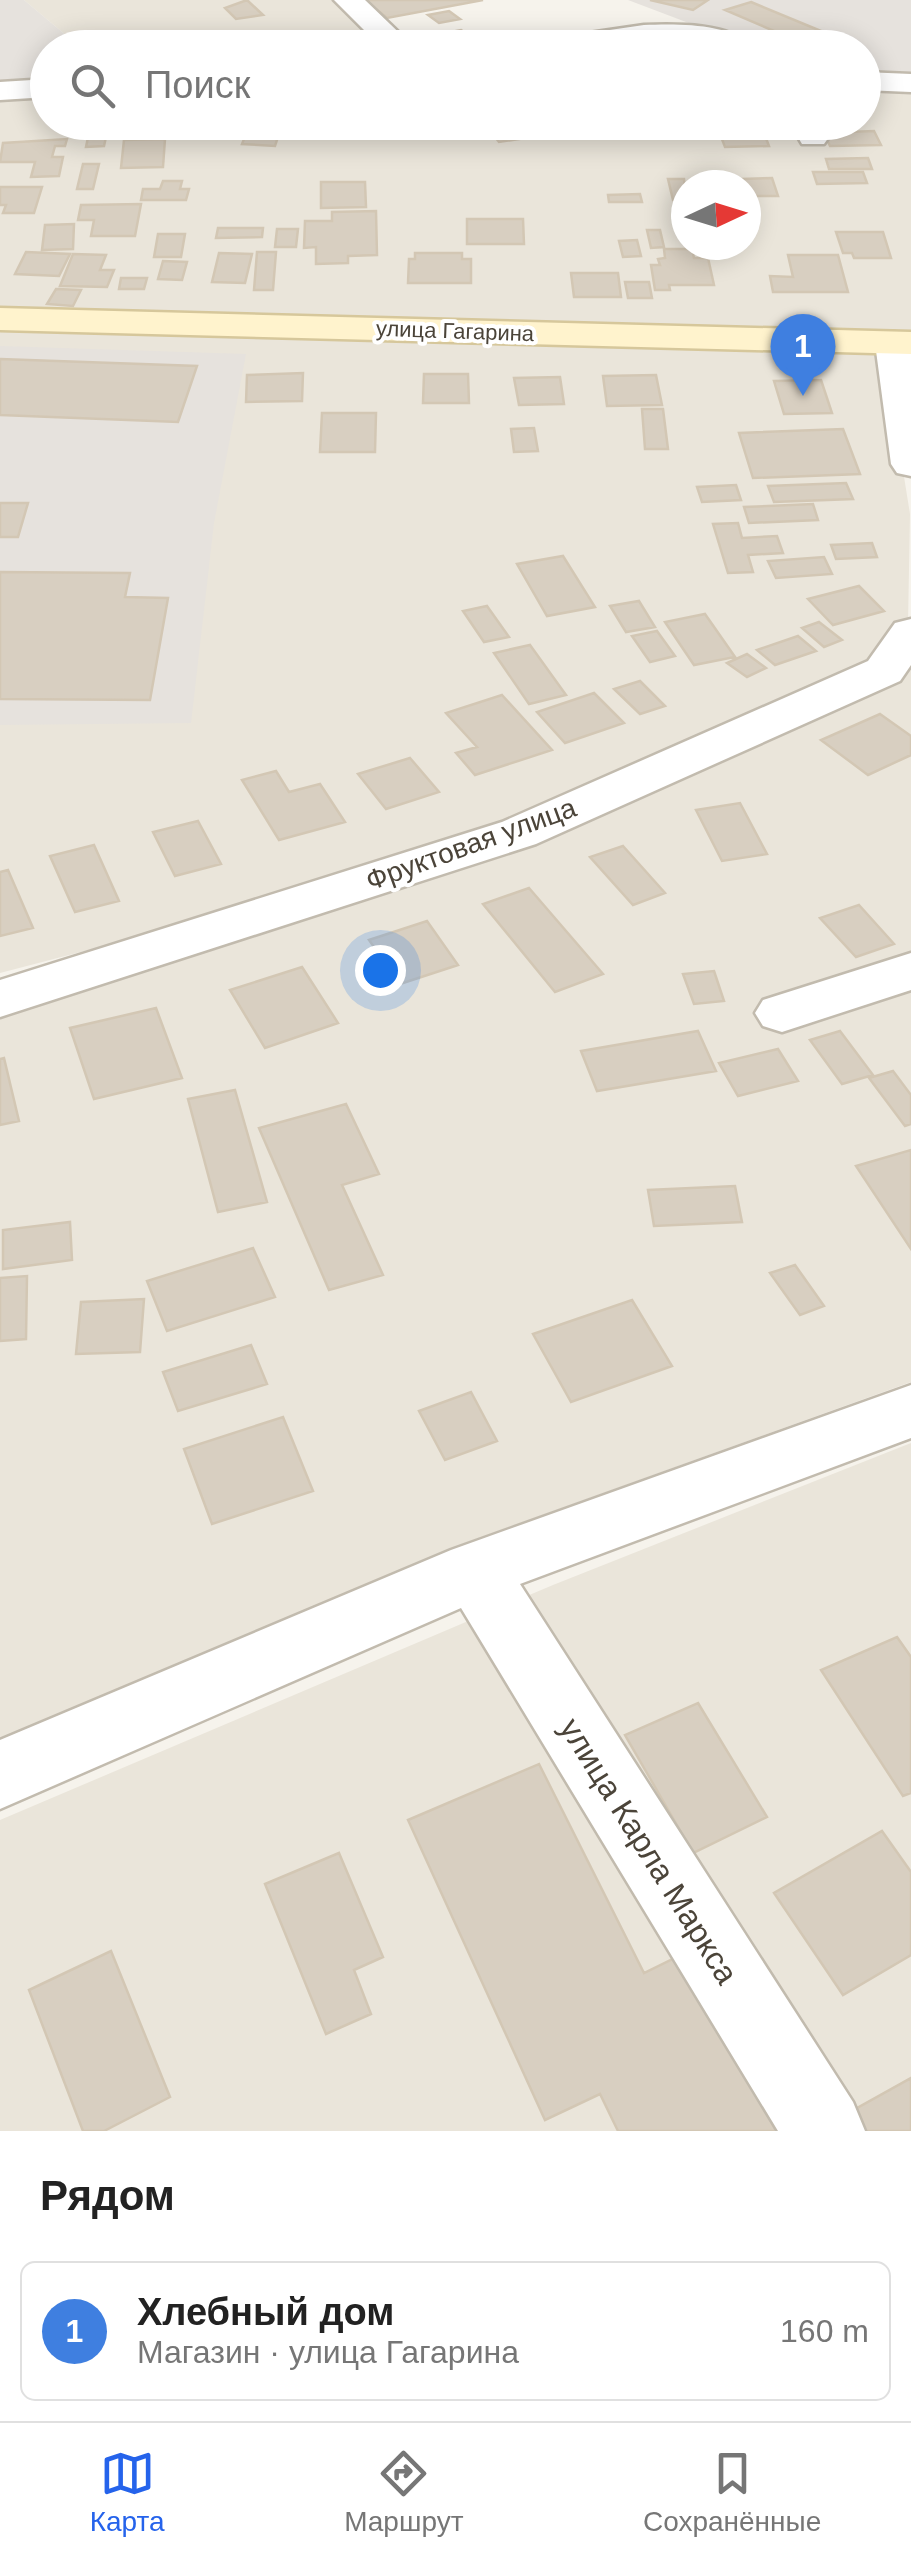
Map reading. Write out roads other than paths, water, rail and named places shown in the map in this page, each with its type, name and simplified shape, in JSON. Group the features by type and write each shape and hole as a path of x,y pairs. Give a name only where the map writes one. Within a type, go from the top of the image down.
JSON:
{"street":[{"path":"348,0 380,30"},
{"path":"881,82 911,83"},
{"path":"0,91 30,89"},
{"name":"улица Гагарина","path":"0,318 902,343"},
{"path":"902,343 911,464"},
{"name":"Фруктовая улица","path":"0,999 519,833 884,670 911,632"},
{"path":"782,1013 911,971"},
{"path":"0,1775 475,1571 911,1410"},
{"name":"улица Карла Маркса","path":"475,1571 824,2131"}],"place":[{"name":"Хлебный дом","path":"803,396"}]}
